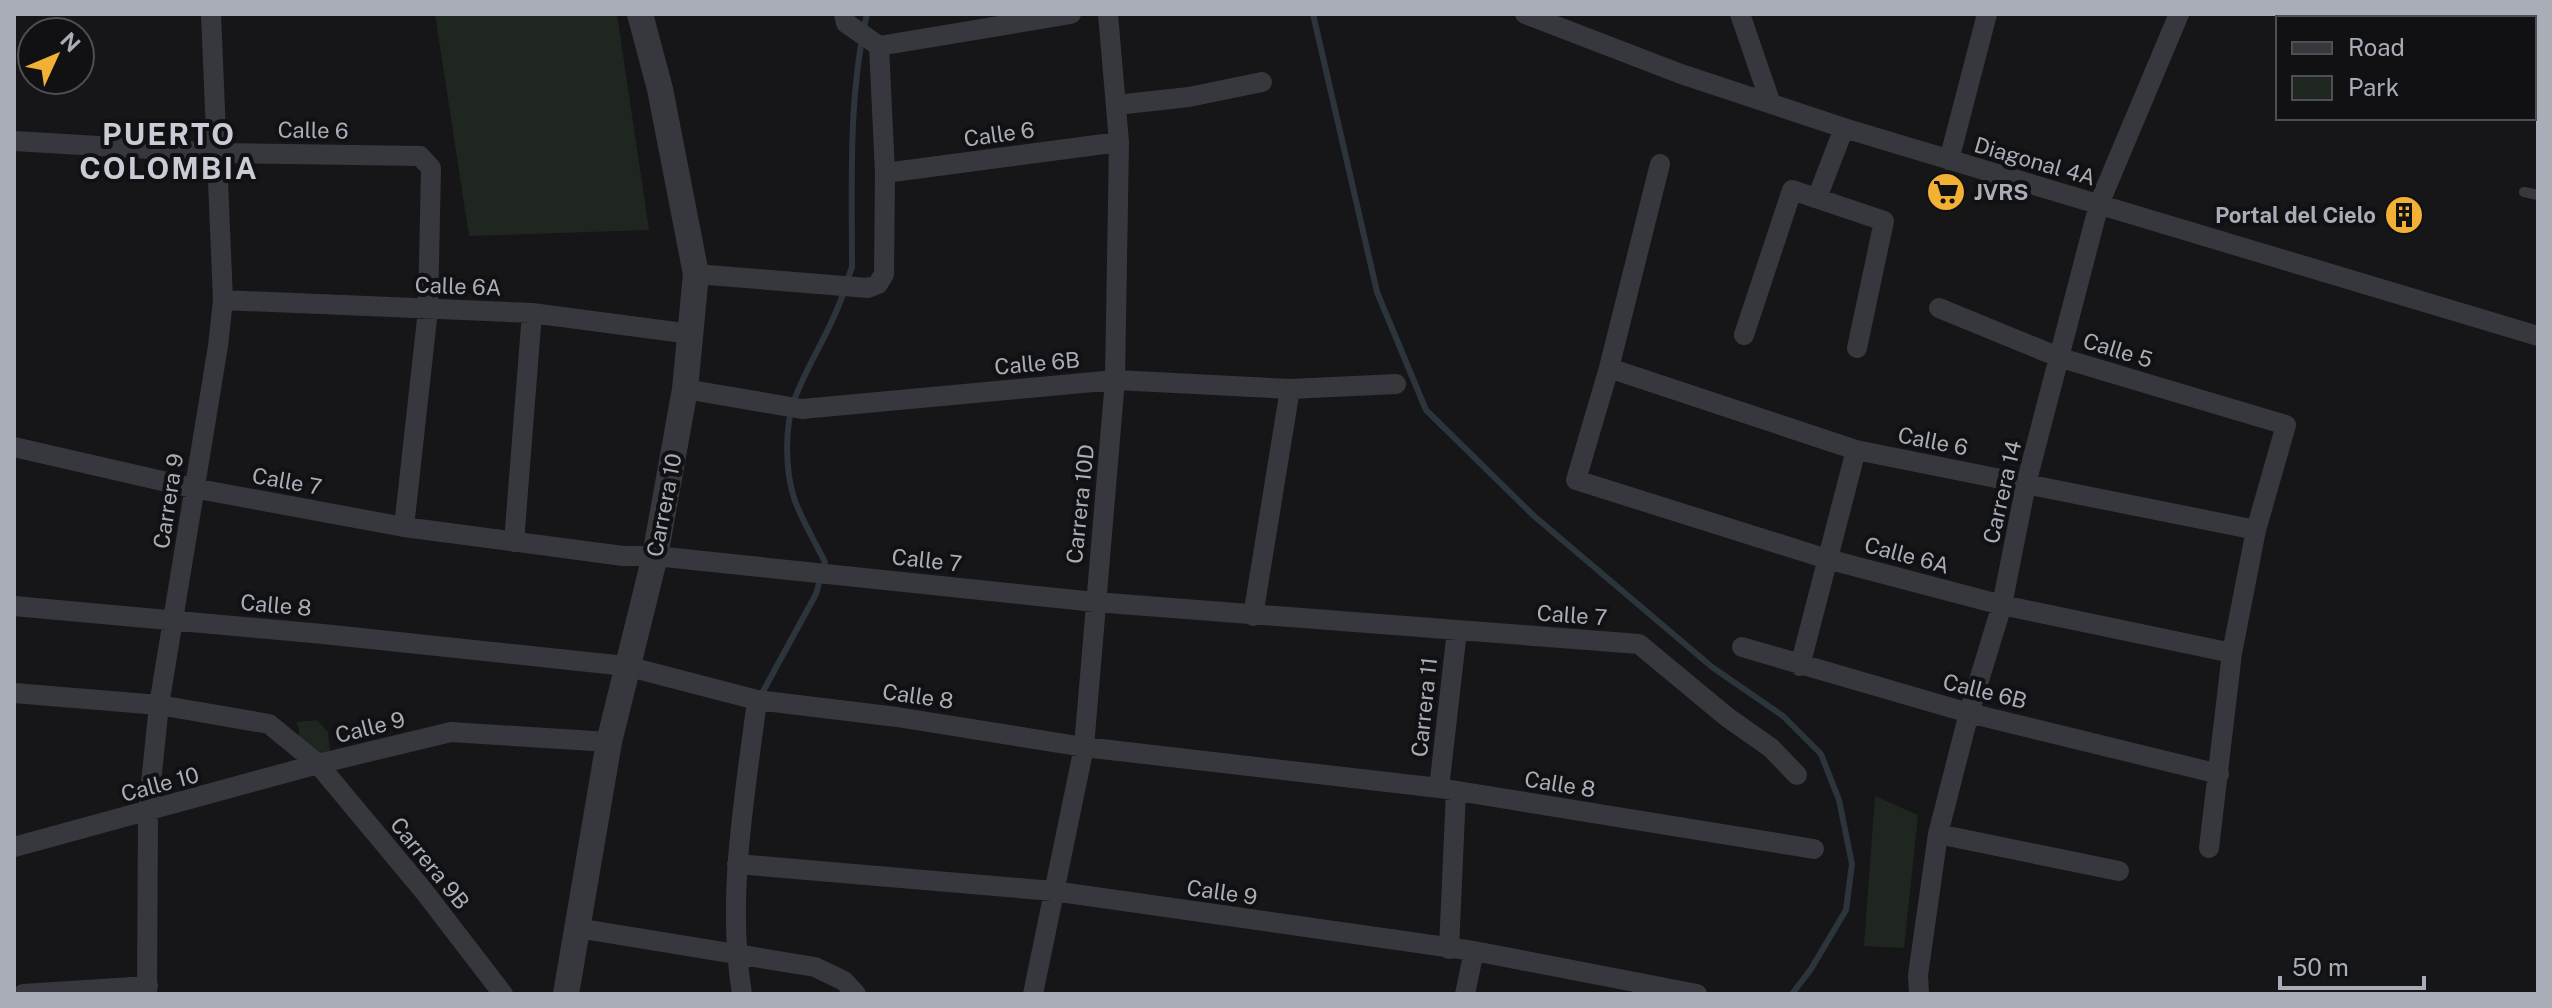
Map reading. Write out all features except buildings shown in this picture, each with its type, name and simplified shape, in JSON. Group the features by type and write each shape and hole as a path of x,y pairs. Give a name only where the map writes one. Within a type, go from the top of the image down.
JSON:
{"street":[{"name":"Carrera 9","path":"148,990 148,812 159,705 223,300 211,14"},
{"name":"Carrera 10","path":"566,994 609,742 655,556 685,389 696,274 660,89 640,14"},
{"path":"876,44 1071,14"},
{"name":"Carrera 10D","path":"1033,994 1084,747 1115,380 1119,142 1108,14"},
{"name":"Diagonal 4A","path":"1525,14 1560,21 1681,74 1844,128 2538,336"},
{"path":"1740,14 1771,104"},
{"path":"1949,160 1987,14"},
{"name":"Carrera 14","path":"1919,994 1918,975 1938,834 1969,713 2002,605 2026,484 2099,204 2179,14"},
{"path":"696,274 868,288 878,284 884,274 885,173 876,44 845,19"},
{"path":"1116,105 1189,97 1262,82"},
{"path":"1817,198 1844,128"},
{"name":"Calle 6","path":"14,141 218,153 420,156 431,168 428,310"},
{"name":"Calle 6","path":"885,173 1119,142"},
{"path":"1609,368 1660,164"},
{"path":"1744,335 1792,190 1884,221 1857,348"},
{"name":"Calle 6A","path":"223,300 532,313 691,334"},
{"name":"Calle 5","path":"1939,308 2061,358 2286,425 2256,530"},
{"path":"404,527 428,310"},
{"path":"514,542 532,313"},
{"name":"Calle 6","path":"1609,368 1856,450 2256,530"},
{"name":"Calle 6A","path":"1609,368 1576,480 1827,559 2002,605 2232,653"},
{"name":"Calle 6B","path":"685,389 793,408 1115,380 1290,389 1396,384"},
{"path":"1253,616 1290,389"},
{"name":"Calle 7","path":"14,447 193,488 404,527 623,556 655,556 1253,616 1639,644 1727,717 1771,748 1797,775"},
{"path":"1800,666 1856,450"},
{"path":"2209,848 2232,653 2256,530"},
{"name":"Calle 8","path":"14,606 174,619 626,666 757,700 897,717 1084,747 1448,790 1814,849"},
{"name":"Carrera 11","path":"1449,949 1448,790 1457,631"},
{"name":"Calle 6B","path":"1742,647 1969,713 2219,774"},
{"name":"Calle 9","path":"14,693 159,705 269,724 318,764 451,732 609,742"},
{"path":"742,994 735,954 737,864 757,700"},
{"name":"Calle 10","path":"14,847 318,764"},
{"name":"Carrera 9B","path":"318,764 423,890 503,994"},
{"path":"1938,834 2119,871"},
{"name":"Calle 9","path":"737,864 1053,891 1474,951 1697,994"},
{"path":"577,928 815,967 844,981 856,994"},
{"path":"1465,994 1474,951"},
{"path":"23,994 148,990"}],"lane":[{"path":"2524,192 2538,195"}],"green space":[{"path":"435,14 617,14 649,230 469,236"},
{"path":"317,720 328,732 331,762 298,760 299,729 296,722"},
{"path":"1875,796 1918,815 1904,948 1864,946"}],"waterway":[{"path":"847,281 852,267 854,108 867,14"},
{"path":"1313,14 1377,292 1426,410 1534,516 1712,667 1783,716 1821,754 1839,800 1852,864 1846,910 1811,969 1792,994"},
{"path":"760,697 816,594 825,562 795,501 787,450 795,398 844,291"}],"place":[{"name":"JVRS","path":"1946,192"},
{"name":"Portal del Cielo","path":"2404,215"}],"district":[{"name":"PUERTO COLOMBIA","path":"169,151"}]}
